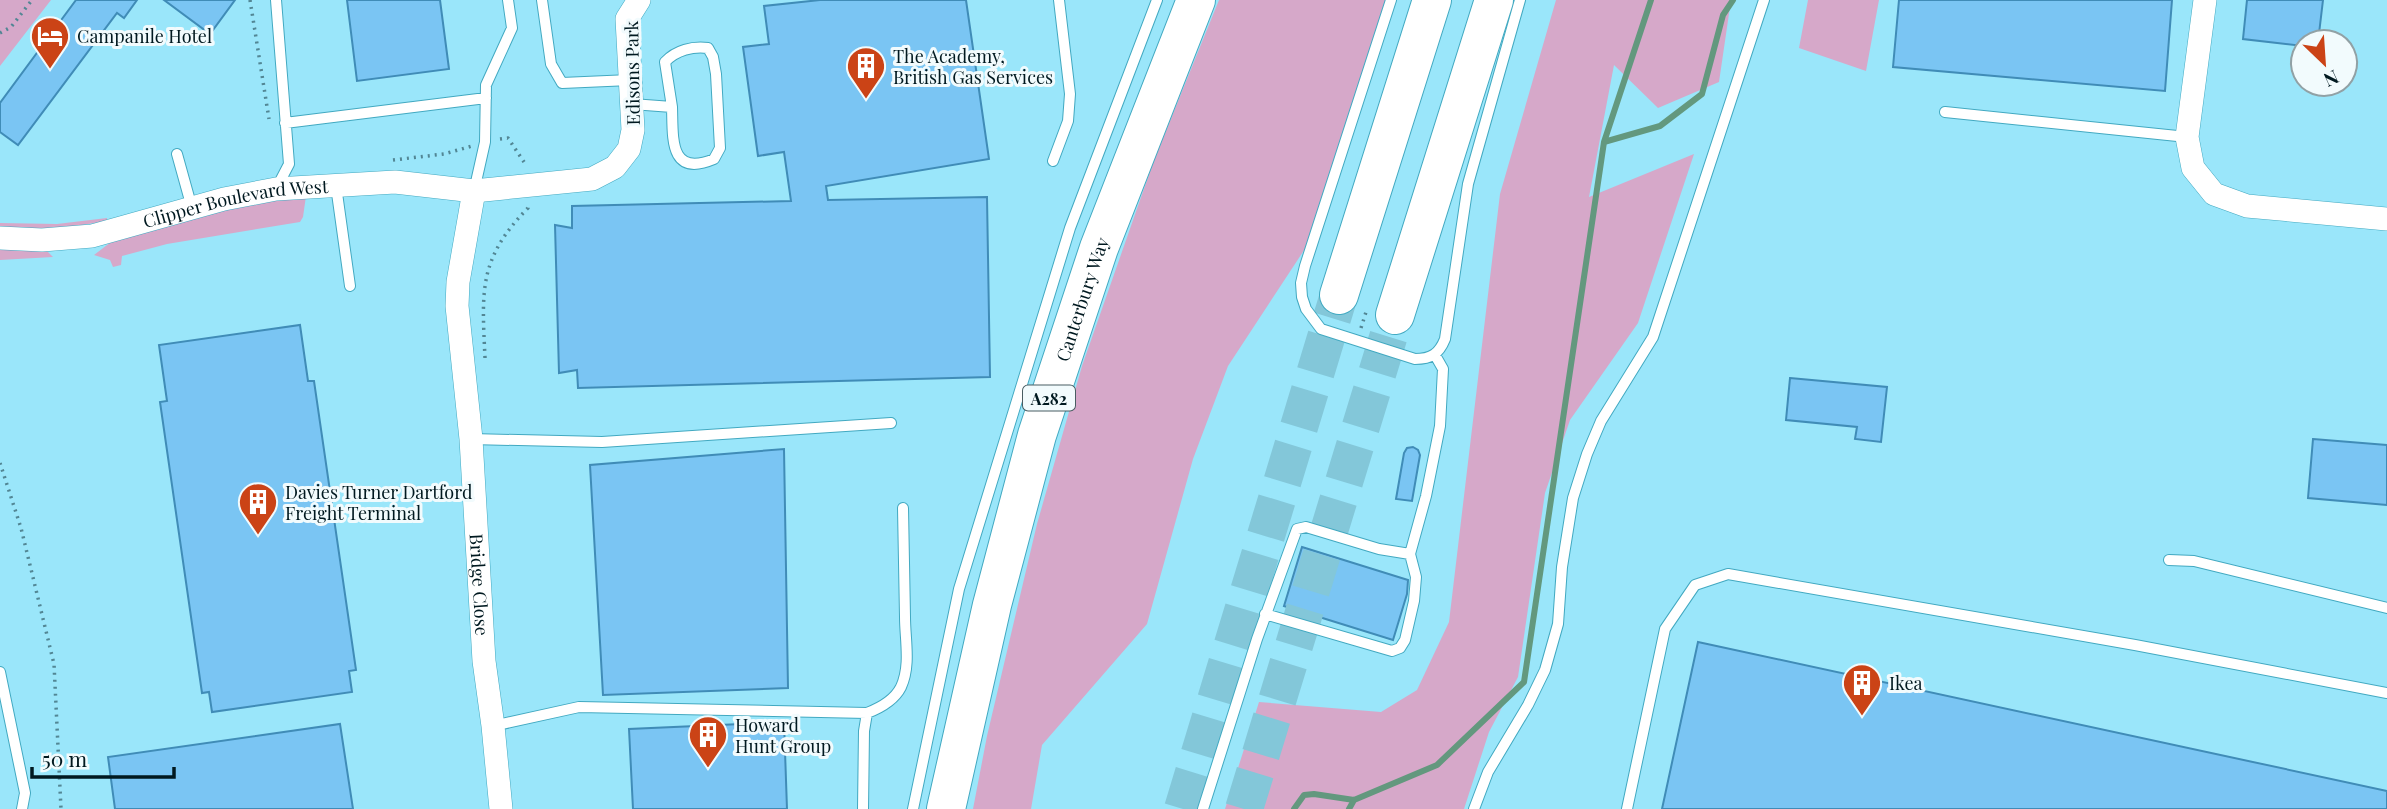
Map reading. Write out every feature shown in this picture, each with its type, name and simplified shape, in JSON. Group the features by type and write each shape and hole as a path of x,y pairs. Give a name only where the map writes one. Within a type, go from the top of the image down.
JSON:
{"highway":[{"name":"Canterbury Way","path":"946,809 992,605 1037,435 1099,248 1196,0"},
{"path":"1339,295 1432,0"},
{"path":"1395,315 1494,0"}],"street":[{"name":"Edisons Park","path":"474,191 592,179 615,167 629,149 633,130 627,19 639,0"},
{"path":"2205,0 2187,137 2193,168 2214,194 2247,206 2387,219"},
{"name":"Clipper Boulevard West","path":"0,238 42,240 92,236 224,199 276,189 395,182 474,191"},
{"name":"Bridge Close","path":"474,191 458,282 457,306 471,439 483,649 501,809"}],"lane":[{"path":"276,0 289,164 276,189"},
{"path":"474,191 485,142 486,85 512,28 508,0"},
{"path":"542,0 551,64 562,83 630,80"},
{"path":"1053,161 1068,121 1070,94 1059,0"},
{"path":"913,809 959,589 1070,228 1157,0"},
{"path":"1391,0 1305,266 1301,283 1302,298 1306,309 1321,328 1415,359 1435,355 1445,339 1468,184 1520,0"},
{"path":"1474,809 1488,772 1528,705 1545,670 1558,624 1562,567 1573,498 1587,454 1601,421 1653,337 1764,0"},
{"path":"698,47 708,48 713,57 716,74 720,148 715,159 690,164 680,159 673,140 672,107 666,62 683,51 698,47"},
{"path":"285,123 486,98"},
{"path":"632,104 672,107"},
{"path":"1945,112 2187,137"},
{"path":"177,154 191,208"},
{"path":"336,186 350,286"},
{"path":"1265,614 1392,651 1399,648 1405,640 1414,601 1416,577 1410,554 1426,496 1440,426 1443,369 1435,355"},
{"path":"471,439 602,442 891,423"},
{"path":"493,726 579,706 867,713 881,708 901,687 908,661 905,635 903,508"},
{"path":"1203,809 1265,614 1297,529 1307,527 1379,549 1410,554"},
{"path":"2169,560 2194,561 2387,608"},
{"path":"1627,809 1665,629 1695,585 1728,573 2136,645 2387,693"},
{"path":"0,672 25,793 22,809"},
{"path":"863,809 864,731 867,713"}],"path":[{"path":"0,33 11,27 32,0"},
{"path":"250,0 270,129"},
{"path":"0,463 21,528 54,664 61,809"}],"shaded area":[{"path":"0,0 51,0 0,66"},
{"path":"1219,0 1391,0 1316,232 1228,366 1193,459 1147,624 1042,745 1031,809 973,809 987,736 1037,524 1082,366 1153,163"},
{"path":"1556,0 1731,0 1719,82 1658,108 1614,65 1589,197 1694,154 1638,323 1570,420 1545,493 1518,677 1489,732 1464,809 1225,809 1259,702 1381,712 1417,690 1449,622 1500,194"},
{"path":"1808,0 1879,0 1866,71 1799,48"},
{"path":"306,196 300,222 167,244 122,256 121,265 113,267 110,260 94,255 111,242 242,206"},
{"path":"107,218 107,221 56,229 0,228 0,223 57,224"},
{"path":"0,248 47,251 53,257 0,260"}],"building":[{"name":"Campanile Hotel","path":"76,0 137,0 124,18 117,13 18,145 0,132 0,103"},
{"name":"Campanile Hotel","path":"164,0 235,0 210,34"},
{"path":"347,0 440,0 449,69 357,81"},
{"path":"820,0 966,0 989,159 826,186 828,200 987,197 990,377 578,388 577,370 559,373 555,225 572,228 572,206 791,201 784,152 758,156 743,47 769,44 764,6"},
{"path":"1899,0 2172,0 2165,91 1893,67"},
{"path":"2247,0 2323,0 2320,28 2289,28 2289,44 2243,39"},
{"name":"Davies Turner Dartford Freight Terminal","path":"300,325 308,381 314,381 356,670 349,671 352,692 212,712 209,692 202,693 160,402 167,401 159,345"},
{"path":"1790,378 1887,387 1881,442 1855,439 1857,427 1786,420"},
{"path":"2313,439 2387,445 2387,505 2308,498"},
{"path":"1413,447 1420,455 1412,501 1396,499 1404,453 1407,448"},
{"path":"784,449 788,688 603,695 590,465"},
{"path":"1302,547 1408,580 1407,594 1393,640 1284,606"},
{"name":"Ikea","path":"1698,642 2387,791 2387,809 1662,809"},
{"name":"Howard Hunt Group","path":"784,722 787,809 633,809 629,729"},
{"path":"340,724 353,809 115,809 108,757"}],"waterway":[{"path":"1294,809 1304,795 1354,800 1437,765 1524,682 1604,142 1651,0"},
{"path":"1604,142 1660,126 1702,94 1723,15 1733,0"},
{"path":"1349,809 1354,800"}],"tunnel":[{"path":"1183,809 1339,295"},
{"path":"1244,809 1395,315"}],"place":[{"name":"Campanile Hotel","path":"50,70"},
{"name":"The Academy, British Gas Services","path":"866,100"},
{"name":"Davies Turner Dartford Freight Terminal","path":"258,536"},
{"name":"Ikea","path":"1862,717"},
{"name":"Howard Hunt Group","path":"708,769"}]}
